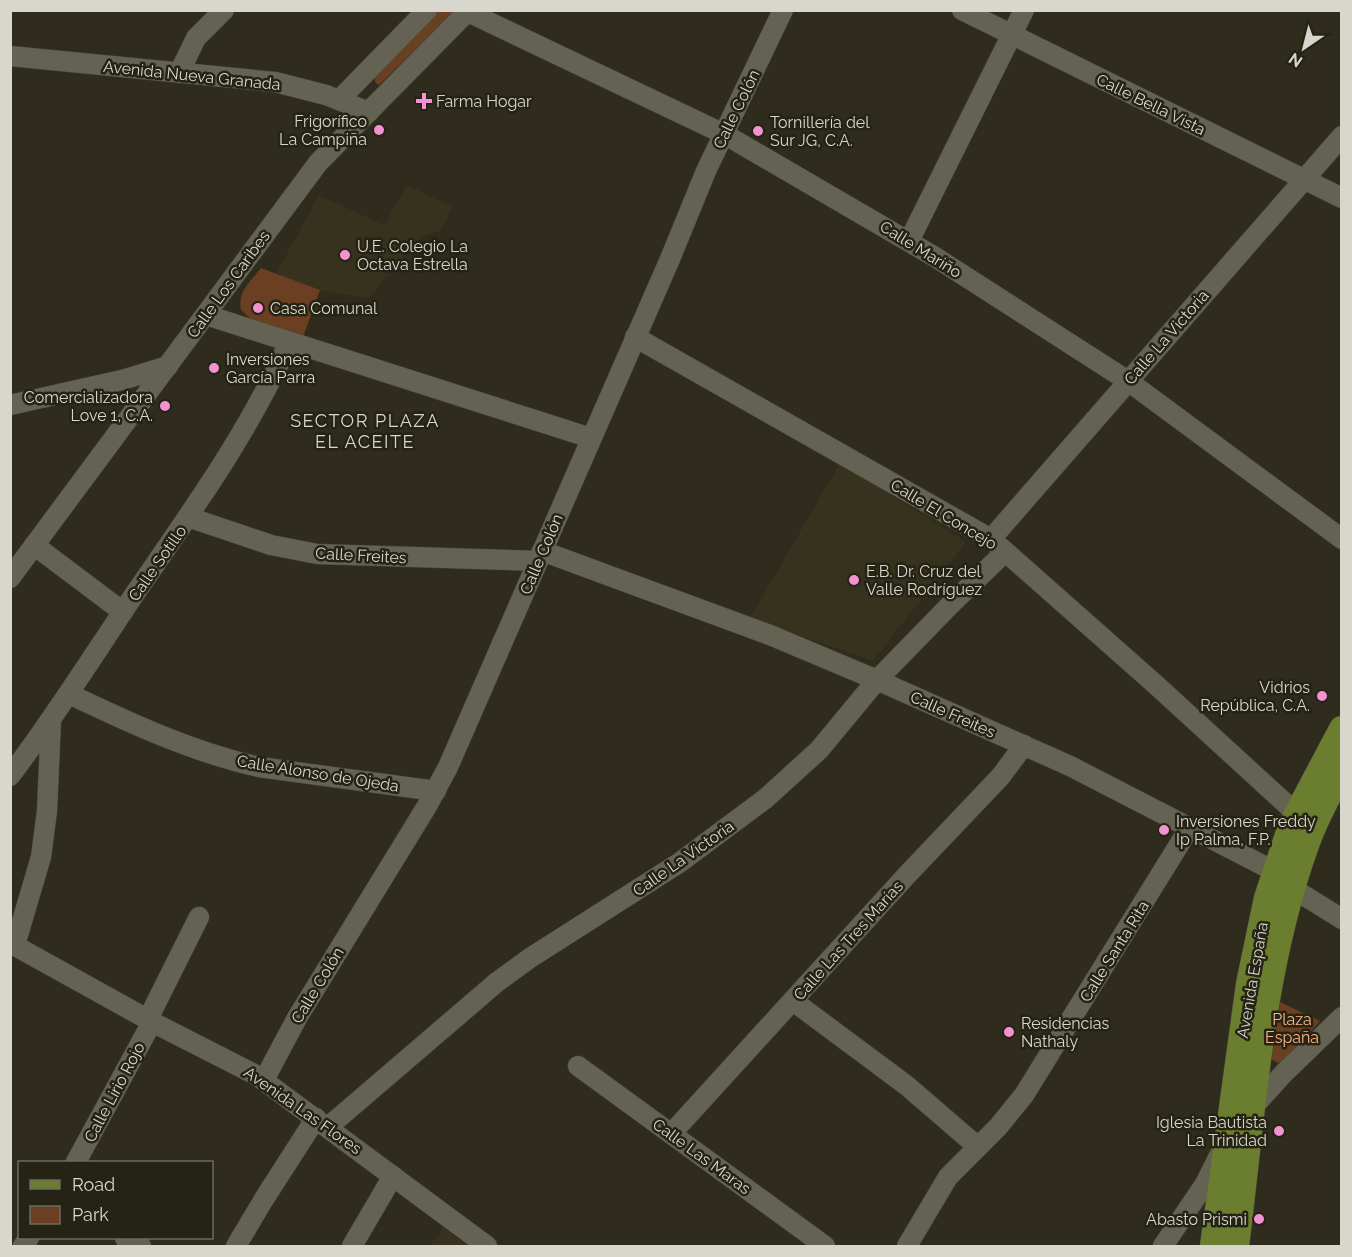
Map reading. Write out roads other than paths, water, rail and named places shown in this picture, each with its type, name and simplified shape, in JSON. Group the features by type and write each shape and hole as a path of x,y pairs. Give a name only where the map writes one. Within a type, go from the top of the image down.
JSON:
{"main road":[{"name":"Avenida España","path":"1233,1245 1284,880 1297,814 1341,729"},
{"name":"Avenida España","path":"1233,1245 1228,1140 1249,984 1265,909 1306,843 1341,771"}],"street":[{"path":"179,73 196,38 225,10"},
{"path":"339,100 427,10"},
{"name":"Calle Colón","path":"264,1080 297,1018 436,791 463,734 724,134 783,10"},
{"name":"Calle Bella Vista","path":"962,10 1341,198"},
{"path":"909,241 1024,10"},
{"name":"Calle Mariño","path":"469,11 724,134 909,241 1128,381 1341,539"},
{"name":"Calle Los Caribes","path":"10,578 318,163 469,11"},
{"name":"Avenida Nueva Granada","path":"10,56 275,82 308,89 369,112"},
{"name":"Calle La Victoria","path":"237,1246 264,1199 322,1123 497,982 530,958 679,863 765,799 819,750 878,680 952,603 1128,381 1341,136"},
{"path":"206,315 591,438"},
{"name":"Calle El Concejo","path":"636,337 998,545 1297,814"},
{"name":"Calle Sotillo","path":"10,776 51,721 189,517 250,421 289,342"},
{"path":"10,405 122,380 168,366"},
{"name":"Calle Freites","path":"189,517 271,545 317,554 540,556 770,635 878,680 1070,766 1190,827 1284,880 1341,919"},
{"path":"34,545 123,612"},
{"name":"Calle Alonso de Ojeda","path":"69,694 143,729 237,762 436,791"},
{"path":"13,944 40,857 47,811 51,721"},
{"name":"Calle Las Tres Marías","path":"671,1134 906,876 1001,776 1024,745"},
{"name":"Calle Santa Rita","path":"907,1246 948,1177 998,1127 1024,1095 1190,827"},
{"name":"Calle Lirio Rojo","path":"77,1161 150,1021 199,917"},
{"name":"Avenida Las Flores","path":"13,944 150,1021 264,1080 487,1246"},
{"path":"793,1001 906,1085 978,1147"},
{"path":"1253,1107 1341,1017"},
{"name":"Calle Las Maras","path":"578,1066 825,1246"},
{"path":"1163,1246 1205,1184 1228,1140"},
{"path":"352,1246 393,1176"},
{"path":"127,1239 141,1246"}],"place":[{"name":"Farma Hogar","path":"424,101"},
{"name":"Frigorífico La Campiña","path":"379,130"},
{"name":"Tornillería del Sur JG, C.A.","path":"758,131"},
{"name":"U.E. Colegio La Octava Estrella","path":"345,255"},
{"name":"Casa Comunal","path":"258,308"},
{"name":"Inversiones García Parra","path":"214,368"},
{"name":"Comercializadora Love 1, C.A.","path":"165,406"},
{"name":"E.B. Dr. Cruz del Valle Rodríguez","path":"854,580"},
{"name":"Vidrios República, C.A.","path":"1322,696"},
{"name":"Inversiones Freddy Ip Palma, F.P.","path":"1164,830"},
{"name":"Residencias Nathaly","path":"1009,1032"},
{"name":"Iglesia Bautista La Trinidad","path":"1279,1131"},
{"name":"Abasto Prismi","path":"1259,1219"}],"district":[{"name":"SECTOR PLAZA EL ACEITE","path":"365,431"}],"park label":[{"name":"Plaza España","path":"1292,1028"}]}
